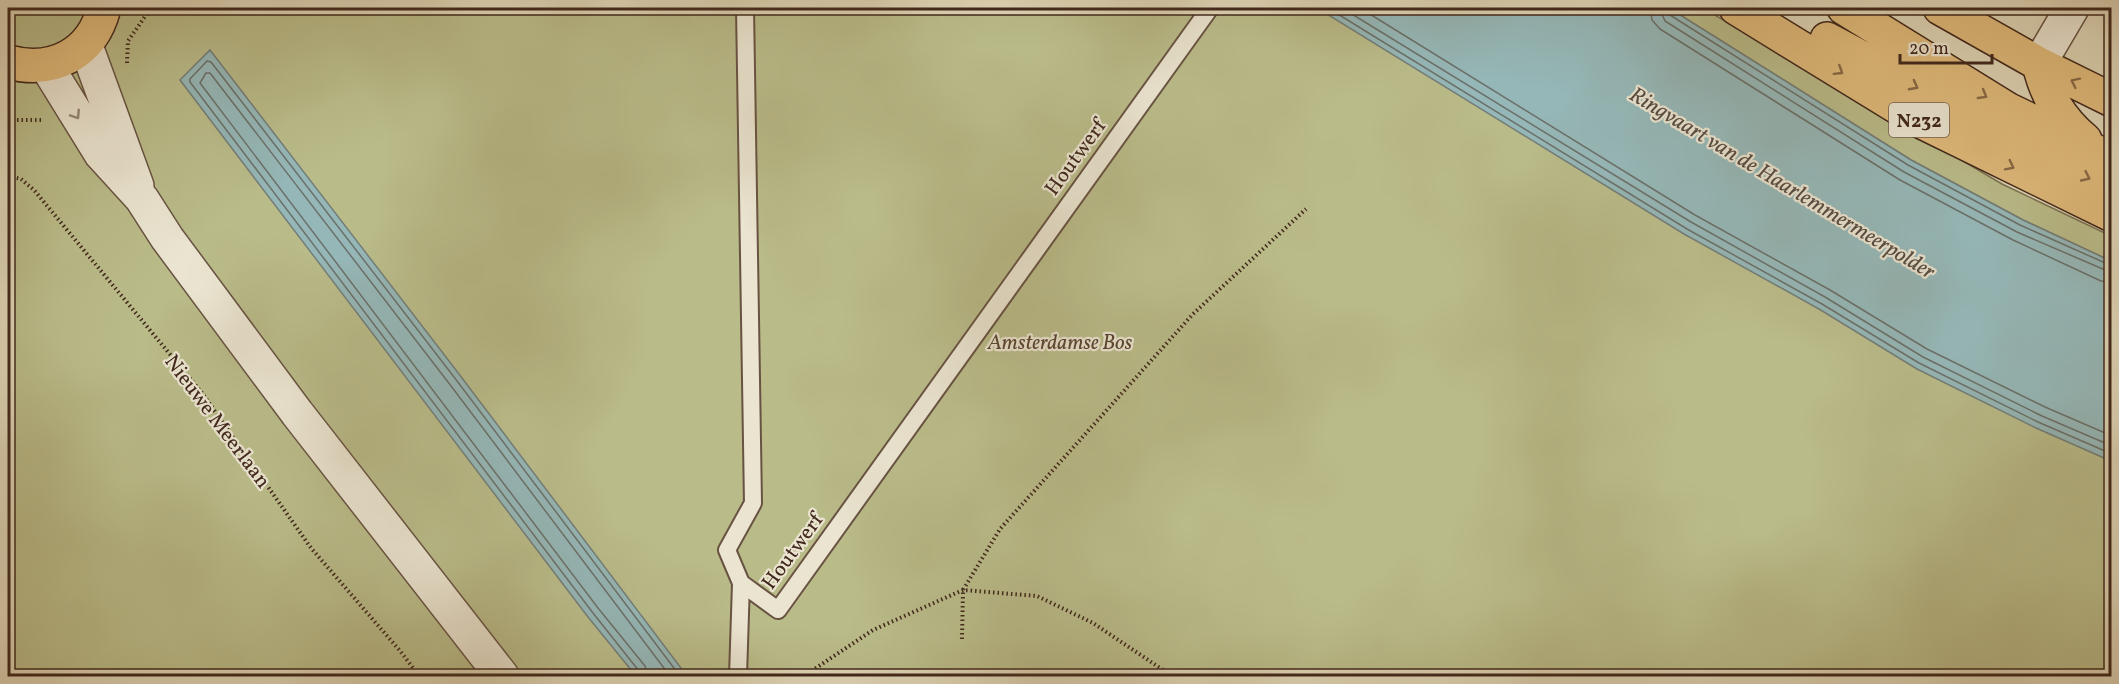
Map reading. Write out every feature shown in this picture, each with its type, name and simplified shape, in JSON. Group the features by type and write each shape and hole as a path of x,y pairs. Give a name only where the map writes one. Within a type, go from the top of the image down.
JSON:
{"main road":[{"path":"8,62 24,66 46,65 67,58 86,46 104,8"},
{"name":"N232","path":"1736,8 1920,121 2112,215"},
{"name":"N232","path":"1771,8 2062,165 2112,189"},
{"name":"N232","path":"1844,8 1999,104 2109,158"},
{"path":"1940,8 2039,64 2112,100"},
{"path":"2039,64 2050,99 2061,115 2075,131 2109,158"}],"street":[{"path":"2039,64 2072,8"},
{"path":"86,46 142,199"},
{"path":"46,65 100,154 142,199 167,238 297,413 502,676"}],"lane":[{"name":"Houtwerf","path":"745,8 753,503 728,550 741,584 778,610 1210,8"},
{"path":"738,676 741,584"}],"path":[{"name":"Nieuwe Meerlaan","path":"8,176 21,179 34,190 202,393 310,548 419,676"},
{"path":"962,639 963,590 1000,528 1185,322 1306,209"},
{"path":"804,676 873,630 963,590 1037,596 1093,623 1172,676"}],"green space":[{"name":"Amsterdamse Bos","path":"8,8 1564,8 2111,323 2111,676 8,676"},
{"path":"1669,8 1703,8 2002,184 2111,236 2111,261 2023,220 1911,160"}],"water":[{"name":"Ringvaart van de Haarlemmermeerpolder","path":"1317,8 1669,8 1911,160 2023,220 2111,261 2111,461 2036,428 1917,369 1819,309 1684,234"},
{"path":"210,50 687,676 636,676 588,617 180,80"}]}
